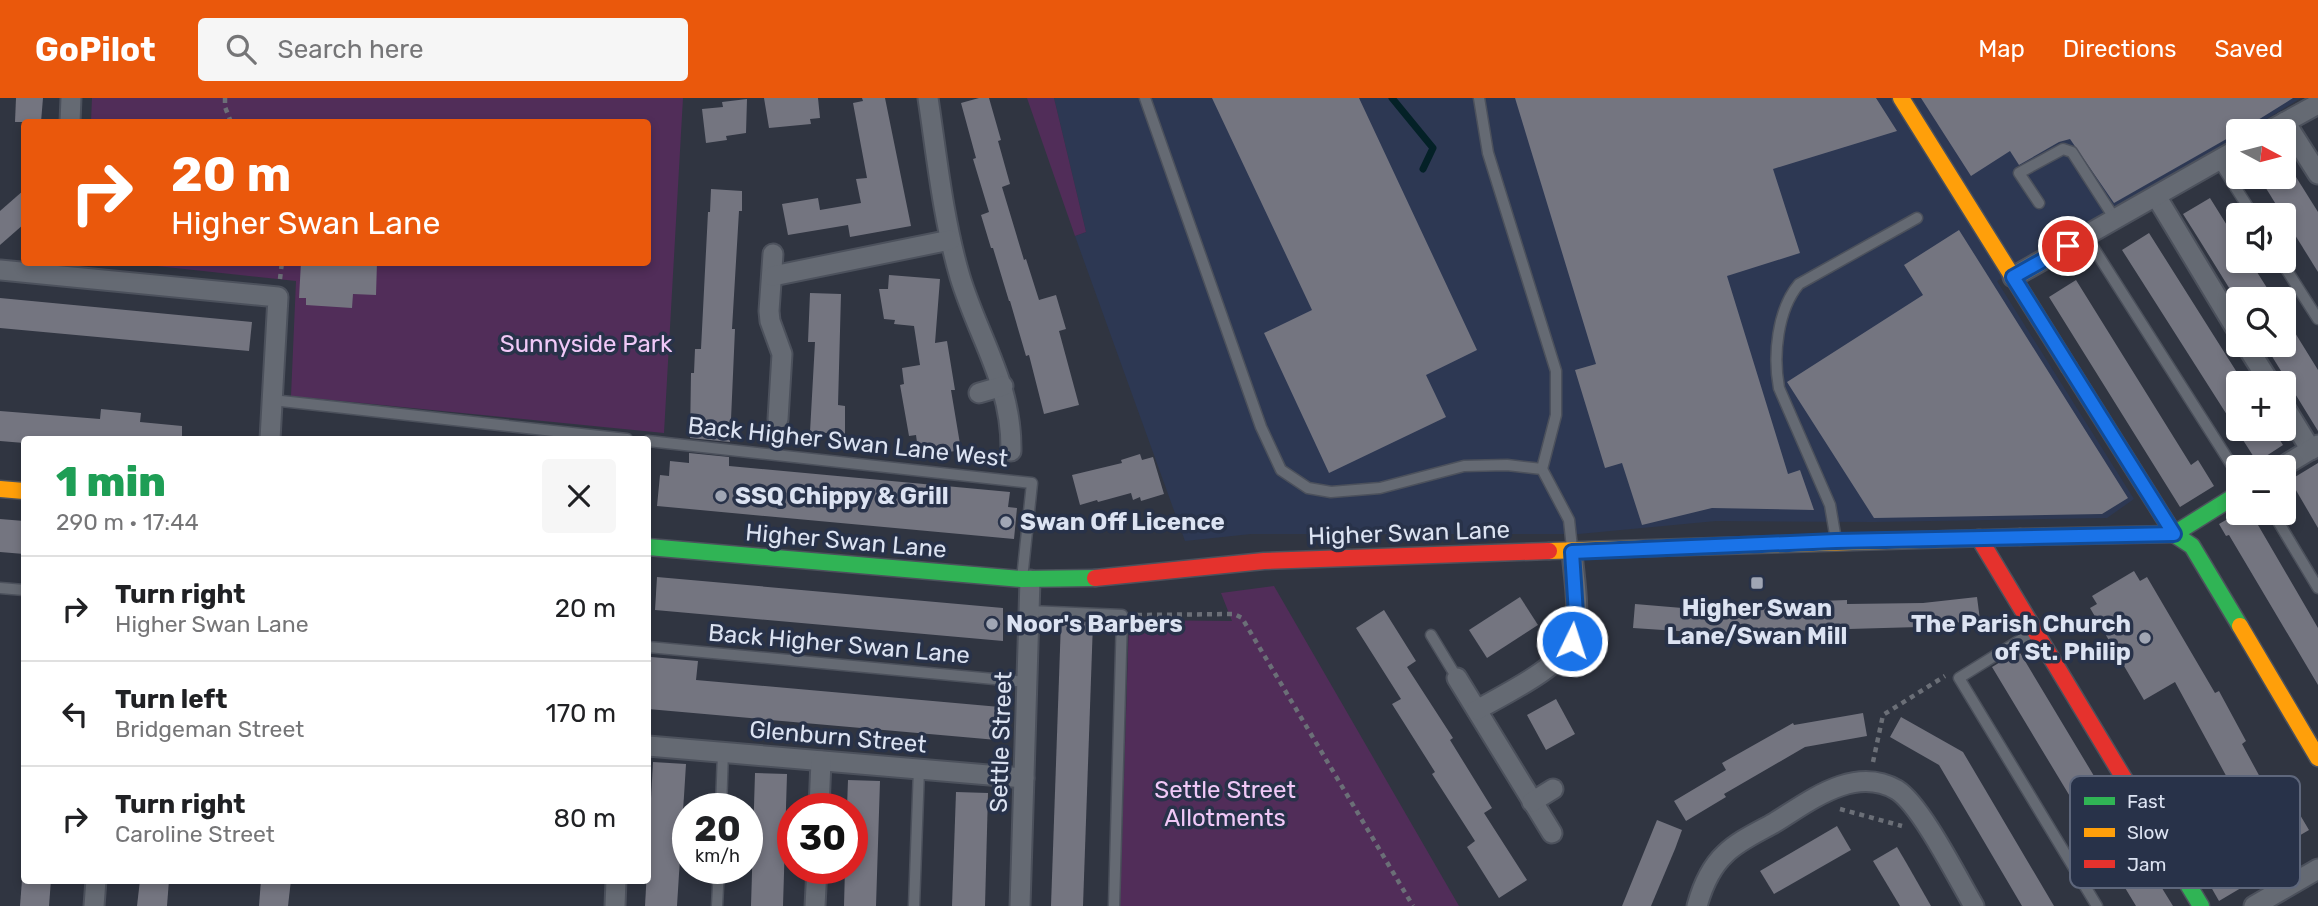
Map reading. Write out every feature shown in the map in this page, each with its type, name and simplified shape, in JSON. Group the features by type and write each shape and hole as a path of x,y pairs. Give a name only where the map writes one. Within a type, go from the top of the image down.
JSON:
{"street":[{"path":"70,119 71,98"},
{"path":"928,98 950,240 961,279 1003,386 1012,429 1012,451"},
{"path":"1901,98 2174,534 2192,546 2318,758"},
{"path":"2291,119 2318,104"},
{"path":"2296,149 2318,174"},
{"path":"2013,277 2226,156"},
{"path":"2155,196 2226,311"},
{"path":"773,276 950,240"},
{"path":"773,254 769,311 782,354 778,419"},
{"path":"0,270 62,269 278,297 270,436"},
{"path":"760,382 780,383"},
{"path":"979,393 1003,386"},
{"path":"2296,423 2314,448 2296,459"},
{"path":"0,489 21,491"},
{"path":"2174,534 2226,502"},
{"name":"Higher Swan Lane","path":"651,547 1026,579 1076,579 1264,560 1572,552 1836,541 2174,534"},
{"path":"1979,538 2123,776"},
{"path":"1477,710 1551,666 1564,655 1572,641 1575,626 1572,552"},
{"name":"Settle Street","path":"1020,906 1029,611 1026,579"},
{"path":"1457,678 1552,833"},
{"name":"Glenburn Street","path":"651,746 1024,778"},
{"path":"820,793 821,761"},
{"path":"1697,906 1710,872 1724,855 1822,793 1836,787 1869,781 1884,784 1908,798 1974,906"},
{"path":"1532,802 1553,789"},
{"path":"2300,880 2318,869"},
{"path":"94,906 96,884"},
{"path":"615,906 616,884"},
{"path":"815,906 816,884"},
{"path":"2190,888 2201,906"},
{"path":"2255,906 2286,888"}],"lane":[{"path":"1145,98 1261,427 1281,470 1308,488 1331,492 1380,488 1464,466 1507,465 1542,468"},
{"path":"1479,98 1488,153 1556,371 1556,415 1542,468 1569,520 1572,552"},
{"path":"2039,203 2019,173 2063,149 2072,152 2115,219"},
{"path":"2218,160 2245,203"},
{"path":"1836,541 1830,505 1779,388 1776,372 1779,334 1790,295 1799,284 1917,218"},
{"path":"2086,236 2226,456"},
{"path":"2289,273 2318,320"},
{"path":"272,400 600,436"},
{"name":"Back Higher Swan Lane West","path":"651,442 1032,483 1026,579"},
{"path":"2280,525 2318,588"},
{"path":"0,588 21,590"},
{"path":"1029,611 1122,615 1114,906"},
{"path":"2035,631 1959,678 2070,861"},
{"path":"1431,635 1457,678"},
{"name":"Back Higher Swan Lane","path":"651,648 1027,682"},
{"path":"722,793 723,752"},
{"path":"914,906 919,769"},
{"path":"718,906 719,884"},
{"path":"2086,888 2097,906"}],"path":[{"path":"225,98 230,119"},
{"path":"1122,615 1234,614 1242,618 1413,906"},
{"path":"1869,781 1883,715 1945,676 1959,678"},
{"path":"1822,793 1829,806 1915,830 1926,824"}],"shaded area":[{"path":"1054,98 2301,98 2267,119 2226,119 2226,144 1997,281 2134,499 2107,518 1874,522 1716,521 1579,534 1251,534 1185,541 1075,236 1086,232"}],"green space":[{"name":"Sunnyside Park","path":"92,98 683,98 664,433 291,396 296,281 157,266 651,266 651,119 91,119"},
{"path":"1027,98 1054,98 1086,232 1075,236"},
{"name":"Settle Street Allotments","path":"1274,586 1459,906 1120,906 1129,620 1232,621 1221,593"}],"building":[{"path":"16,98 43,98 41,119 21,119 21,122 15,122"},
{"path":"764,98 818,98 820,118 810,119 811,124 769,128"},
{"path":"862,98 885,98 911,226 850,237 848,225 788,235 782,204 818,198 820,210 861,203 856,179 867,178 853,103 863,101"},
{"path":"989,98 1010,184 1002,187 1039,300 1056,295 1066,329 1059,331 1079,405 1044,414 1029,355 1026,356 981,215 989,212 973,159 976,158 961,103"},
{"path":"1212,98 1359,98 1477,350 1426,375 1446,417 1329,473 1264,333 1312,310"},
{"path":"1515,98 1876,98 1897,131 1773,169 1800,253 1727,276 1788,474 1800,470 1814,510 1712,508 1642,525 1622,463 1605,468 1575,370 1596,364"},
{"path":"1921,98 2293,98 2259,119 2226,119 2226,139 2114,203 2070,139 2059,142 2019,165 2010,151 1971,176"},
{"path":"747,99 746,133 726,136 727,140 706,143 702,109 723,107 722,102"},
{"path":"2296,177 2318,212 2318,272 2296,237 2296,203 2275,203 2266,189 2296,189"},
{"path":"711,189 742,191 732,329 735,329 730,442 690,438 691,373 694,373 695,349 701,349"},
{"path":"21,193 21,227 0,245 0,211"},
{"path":"2210,198 2226,224 2226,273 2258,273 2266,287 2229,287 2183,214"},
{"path":"1959,230 2128,498 2102,514 1874,518 1787,382 1923,295 1904,265"},
{"path":"2149,233 2236,371 2226,371 2226,413 2122,250"},
{"path":"301,266 377,266 376,295 353,294 352,308 306,305 306,298 299,298"},
{"path":"889,275 940,279 935,343 947,341 955,390 951,390 961,450 919,457 916,435 909,436 900,385 904,384 902,368 920,365 914,326 894,324 895,320 884,319 879,289 888,289"},
{"path":"2076,280 2191,465 2198,460 2214,486 2180,507 2049,297"},
{"path":"810,293 841,294 838,405 845,406 845,434 810,432 815,342 808,342"},
{"path":"0,298 252,322 249,351 0,328"},
{"path":"2296,334 2318,370 2318,431 2296,395 2296,371 2281,371 2272,357 2296,357"},
{"path":"101,409 141,413 140,422 182,426 182,436 21,436 21,443 0,441 0,411 100,419"},
{"path":"2244,441 2280,441 2283,445 2268,455 2253,455"},
{"path":"689,453 729,457 729,466 1010,492 1008,507 1017,508 1014,539 657,506 660,475 669,476 670,461 689,463"},
{"path":"1140,454 1142,460 1153,457 1164,494 1141,501 1140,497 1133,500 1131,493 1080,505 1072,475 1122,463 1121,460"},
{"path":"2318,463 2318,528 2296,490 2296,476"},
{"path":"0,519 21,521 21,554 0,552"},
{"path":"2226,520 2226,525 2258,525 2318,628 2318,685 2229,535 2226,536 2219,524"},
{"name":"The Parish Church of St. Philip","path":"2134,571 2140,581 2147,577 2215,693 2219,691 2246,741 2242,744 2259,776 2226,776 2175,682 2144,700 2090,608 2097,604 2092,596"},
{"path":"657,577 1003,608 1003,641 655,610"},
{"path":"1520,597 1538,625 1487,658 1469,630"},
{"path":"1977,597 1980,620 1919,627 1708,633 1633,628 1635,604 1706,610 1766,607 1766,603 1847,600 1847,604 1923,603"},
{"path":"1384,610 1416,661 1407,667 1453,738 1450,740 1492,808 1484,813 1527,880 1499,898 1467,847 1475,841 1392,704 1401,699 1356,628"},
{"path":"1061,621 1093,622 1083,906 1051,906"},
{"path":"2019,651 2094,776 2070,776 2070,796 1992,667"},
{"path":"651,657 698,661 696,680 1000,707 997,740 651,709"},
{"path":"1556,699 1575,734 1546,750 1527,715"},
{"path":"1863,713 1867,736 1805,747 1724,794 1726,797 1686,821 1674,801 1726,770 1722,763 1793,723 1794,725"},
{"path":"1901,717 1963,752 2054,906 2022,906 1939,765 1890,737"},
{"path":"653,762 686,764 684,793 672,793 672,884 678,884 677,906 645,906 646,884 651,884"},
{"path":"755,773 787,774 786,793 777,793 777,884 784,884 783,906 751,906 752,884 763,884 763,793 754,793"},
{"path":"848,780 880,781 876,906 844,906 845,884 868,884 868,793 848,793"},
{"path":"956,792 988,793 985,906 952,906"},
{"name":"The Parish Church of St. Philip","path":"2300,815 2309,830 2300,835"},
{"path":"1657,820 1682,830 1675,849 1651,906 1622,906"},
{"path":"1837,826 1851,850 1774,894 1760,871"},
{"path":"1897,847 1931,906 1900,906 1873,861"},
{"path":"22,884 51,884 49,906 20,906"},
{"path":"140,884 169,884 167,906 137,906"},
{"path":"261,884 291,884 288,906 259,906"},
{"path":"2125,888 2162,888 2173,906 2136,906"},
{"name":"The Parish Church of St. Philip","path":"2212,888 2241,888 2219,901"}],"waterway":[{"path":"1392,98 1433,148 1423,169"}],"traffic: fast":[{"path":"2069,367 2174,534 2192,546 2240,626"},
{"path":"2174,534 2226,502"},
{"path":"651,547 1021,579 1095,578"},
{"path":"2190,888 2201,906"}],"traffic: slow":[{"path":"1901,98 2069,367"},
{"path":"0,489 21,491"},
{"path":"1549,551 2020,537"},
{"path":"2240,626 2318,758"}],"traffic: jam":[{"path":"2020,537 2174,534"},
{"path":"1979,538 2123,776"},
{"path":"1095,578 1264,561 1549,551"}],"place":[{"name":"SSQ Chippy & Grill","path":"721,496"},
{"name":"Swan Off Licence","path":"1006,522"},
{"name":"Higher Swan Lane/Swan Mill","path":"1757,583"},
{"name":"Noor's Barbers","path":"992,624"},
{"name":"The Parish Church of St. Philip","path":"2145,638"}],"route":[{"path":"1572,641 1576,614 1572,552 1836,541 2174,534 2013,277 2068,246"}]}
